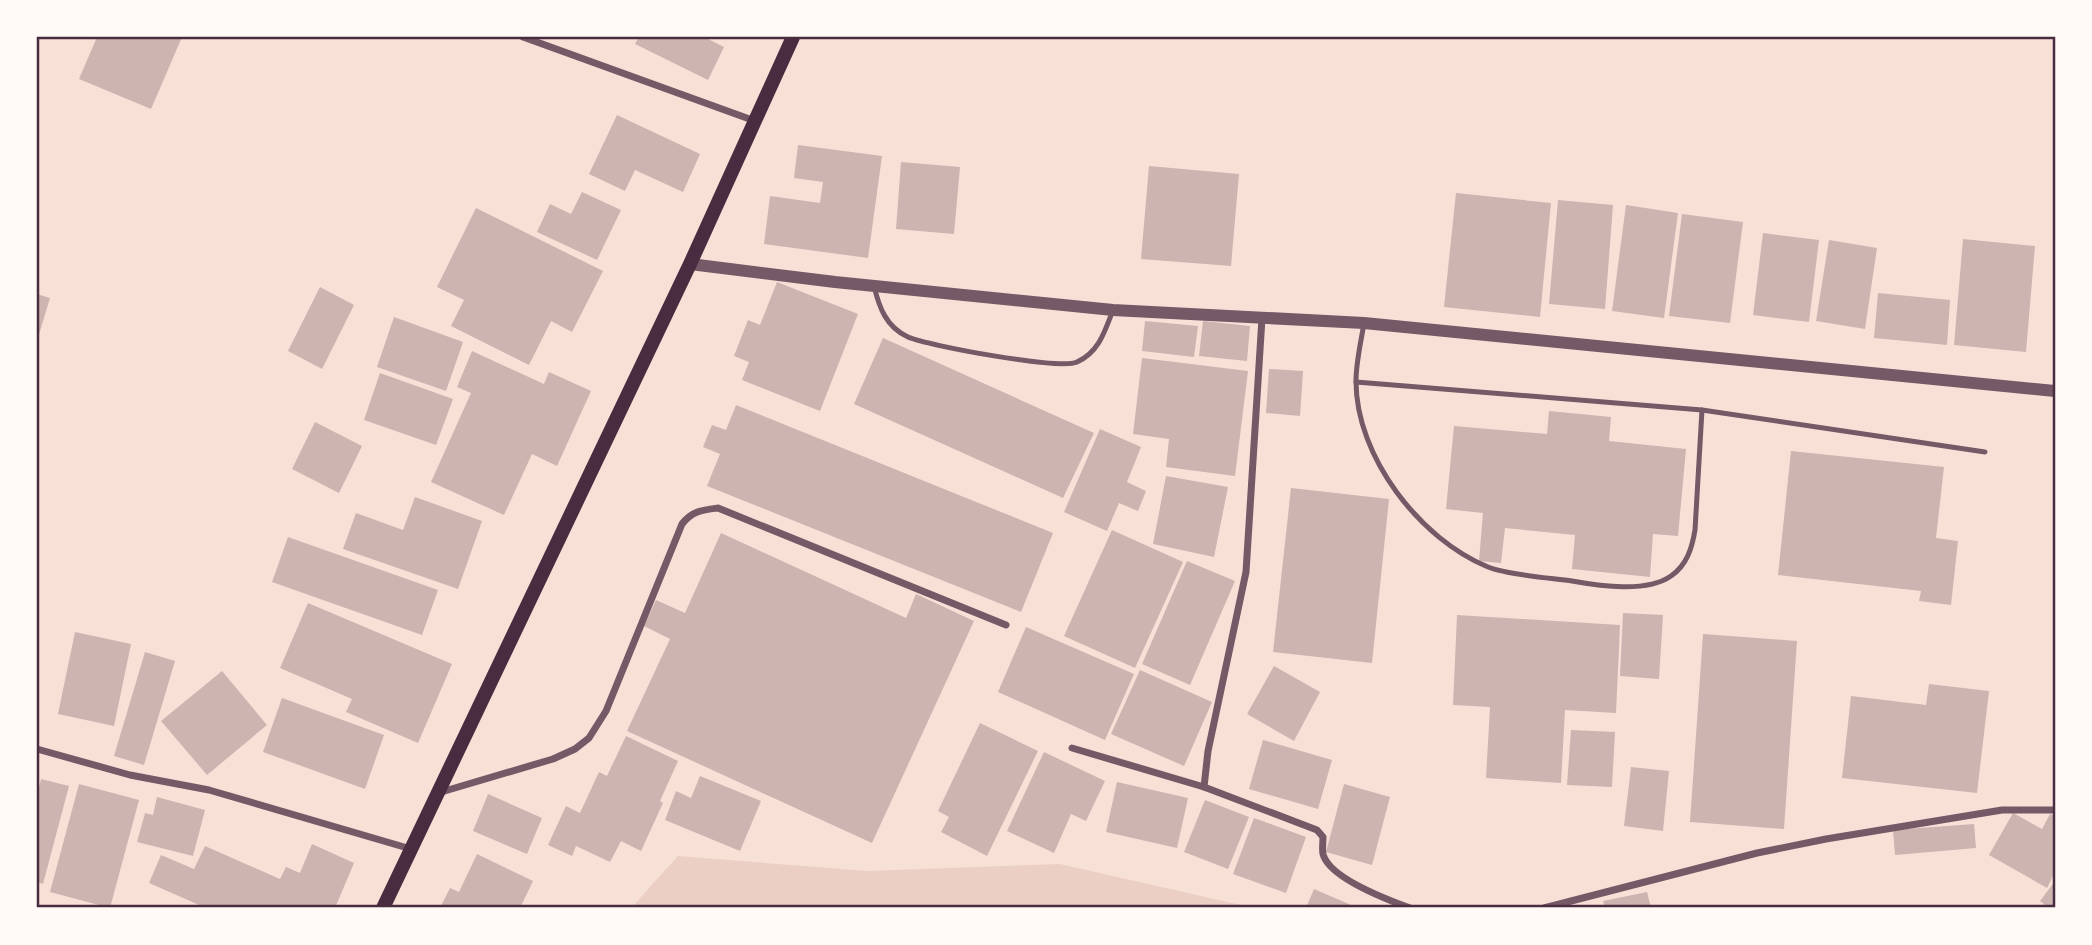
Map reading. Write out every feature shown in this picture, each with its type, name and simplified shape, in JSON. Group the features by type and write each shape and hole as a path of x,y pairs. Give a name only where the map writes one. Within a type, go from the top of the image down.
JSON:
{"main road":[{"path":"383,908 690,264 793,37"}],"street":[{"path":"523,37 755,121"},
{"path":"690,264 1113,310 1364,323 2055,390"},
{"path":"1204,786 1208,751 1246,572 1262,318"},
{"path":"437,793 553,759 575,749 589,738 606,711 682,524 699,510 718,508 1006,625"},
{"path":"1072,748 1204,786 1317,830 1323,837 1323,854 1338,873 1381,898 1410,908"},
{"path":"37,749 130,775 209,790 412,849"},
{"path":"1544,908 1756,853 1826,839 2002,810 2055,810"}],"lane":[{"path":"873,286 880,312 908,337 1027,362 1074,363 1087,356 1101,341 1113,310"},
{"path":"1364,323 1356,382 1362,425 1380,467 1424,525 1448,547 1490,568 1612,587 1643,585 1670,577 1686,561 1692,550 1702,410"},
{"path":"1356,382 1702,410 1985,452"}],"shaded area":[{"path":"678,856 867,871 1060,864 1254,908 631,908"}],"building":[{"path":"97,37 182,37 151,109 79,79"},
{"path":"639,37 704,37 724,47 708,80 635,44"},
{"path":"617,115 700,154 683,192 635,170 625,191 589,174"},
{"path":"798,145 882,156 868,258 764,244 770,196 820,203 823,182 794,178"},
{"path":"901,162 960,167 954,234 896,229"},
{"path":"1149,166 1239,174 1231,266 1141,259"},
{"path":"582,192 621,210 597,260 537,232 550,204 571,214"},
{"path":"1456,193 1551,203 1540,317 1444,307"},
{"path":"1558,200 1613,205 1605,309 1549,304"},
{"path":"1626,205 1678,213 1664,318 1612,311"},
{"path":"476,208 603,271 572,332 551,321 529,365 451,326 464,300 437,287"},
{"path":"1682,214 1743,222 1730,323 1669,316"},
{"path":"1763,233 1819,240 1809,322 1753,315"},
{"path":"1963,239 2035,246 2026,352 1954,345"},
{"path":"1829,240 1877,248 1865,329 1816,321"},
{"path":"777,282 858,314 820,411 742,380 749,362 734,356 748,320 760,325"},
{"path":"320,287 354,305 322,369 288,351"},
{"path":"1878,293 1950,300 1947,345 1874,338"},
{"path":"37,294 50,298 37,341"},
{"path":"394,317 463,342 446,391 377,367"},
{"path":"1145,321 1198,326 1194,357 1142,351"},
{"path":"1203,321 1250,326 1247,361 1199,356"},
{"path":"883,338 1094,433 1063,498 854,404"},
{"path":"472,351 544,384 549,372 591,391 557,466 532,454 504,515 431,482 471,393 457,387"},
{"path":"1142,358 1248,371 1235,476 1166,467 1169,439 1133,434"},
{"path":"1269,369 1303,371 1300,416 1266,413"},
{"path":"380,373 453,399 436,445 364,420"},
{"path":"736,405 1053,533 1021,612 707,486 720,454 703,447 712,425 726,430"},
{"path":"1549,411 1611,417 1609,441 1686,449 1678,536 1653,534 1650,577 1572,569 1575,535 1505,528 1501,563 1479,561 1483,513 1446,509 1454,426 1547,434"},
{"path":"315,422 362,446 339,493 292,469"},
{"path":"1100,429 1141,447 1127,482 1146,491 1138,511 1119,503 1107,531 1064,512"},
{"path":"1791,451 1944,467 1936,538 1958,541 1951,605 1919,601 1921,591 1778,575"},
{"path":"1166,476 1228,487 1214,557 1153,544"},
{"path":"1291,488 1389,499 1372,663 1273,652"},
{"path":"415,497 482,521 458,589 343,549 356,513 403,530"},
{"path":"1112,530 1183,562 1135,668 1064,636"},
{"path":"721,533 906,618 916,594 974,621 872,843 627,731 670,639 644,626 656,600 685,613"},
{"path":"288,537 438,590 422,635 272,582"},
{"path":"1187,561 1235,581 1190,685 1142,664"},
{"path":"308,603 452,664 418,743 346,712 352,699 280,668"},
{"path":"1623,613 1663,615 1659,679 1620,676"},
{"path":"1457,615 1620,625 1616,713 1565,710 1561,783 1486,778 1490,707 1453,705"},
{"path":"1026,627 1134,674 1105,740 998,692"},
{"path":"75,632 131,644 114,726 58,714"},
{"path":"1703,634 1797,641 1784,829 1690,822"},
{"path":"145,652 175,661 144,765 114,756"},
{"path":"1274,666 1320,692 1294,741 1247,714"},
{"path":"1140,670 1212,702 1184,766 1111,734"},
{"path":"222,671 267,725 207,775 161,721"},
{"path":"1929,684 1989,691 1977,793 1842,778 1851,696 1926,705"},
{"path":"282,698 384,735 365,789 263,752"},
{"path":"980,723 1038,751 987,856 941,832 949,817 938,811"},
{"path":"1571,730 1615,732 1612,787 1567,785"},
{"path":"626,736 678,761 641,851 621,841 610,862 576,846 572,856 548,845 566,806 580,813 599,772 607,776"},
{"path":"1263,740 1332,760 1318,809 1249,789"},
{"path":"1044,752 1105,781 1086,821 1071,814 1054,853 1007,831"},
{"path":"1631,767 1669,771 1663,831 1624,826"},
{"path":"700,776 761,801 740,851 665,820 676,791 691,798"},
{"path":"41,779 69,786 43,884 37,882 37,796"},
{"path":"1117,782 1188,798 1177,848 1106,832"},
{"path":"79,784 139,800 110,908 50,892"},
{"path":"1344,784 1390,797 1372,865 1326,852"},
{"path":"488,794 542,818 527,854 473,831"},
{"path":"157,797 205,810 193,856 137,842 145,813 153,815"},
{"path":"1205,800 1249,817 1228,869 1184,852"},
{"path":"2013,813 2042,829 2050,814 2055,816 2055,872 2047,888 1989,855"},
{"path":"1254,818 1306,837 1286,893 1233,874"},
{"path":"1974,824 1976,848 1895,855 1893,830"},
{"path":"312,844 354,863 335,908 206,908 149,883 161,855 194,869 205,846 280,879 286,867 300,873"},
{"path":"477,854 533,881 520,908 440,908 450,888 459,892"},
{"path":"2055,881 2055,908 2049,908 2040,901"},
{"path":"1314,889 1358,908 1306,908"},
{"path":"1647,892 1651,908 1605,908 1603,901"}]}
